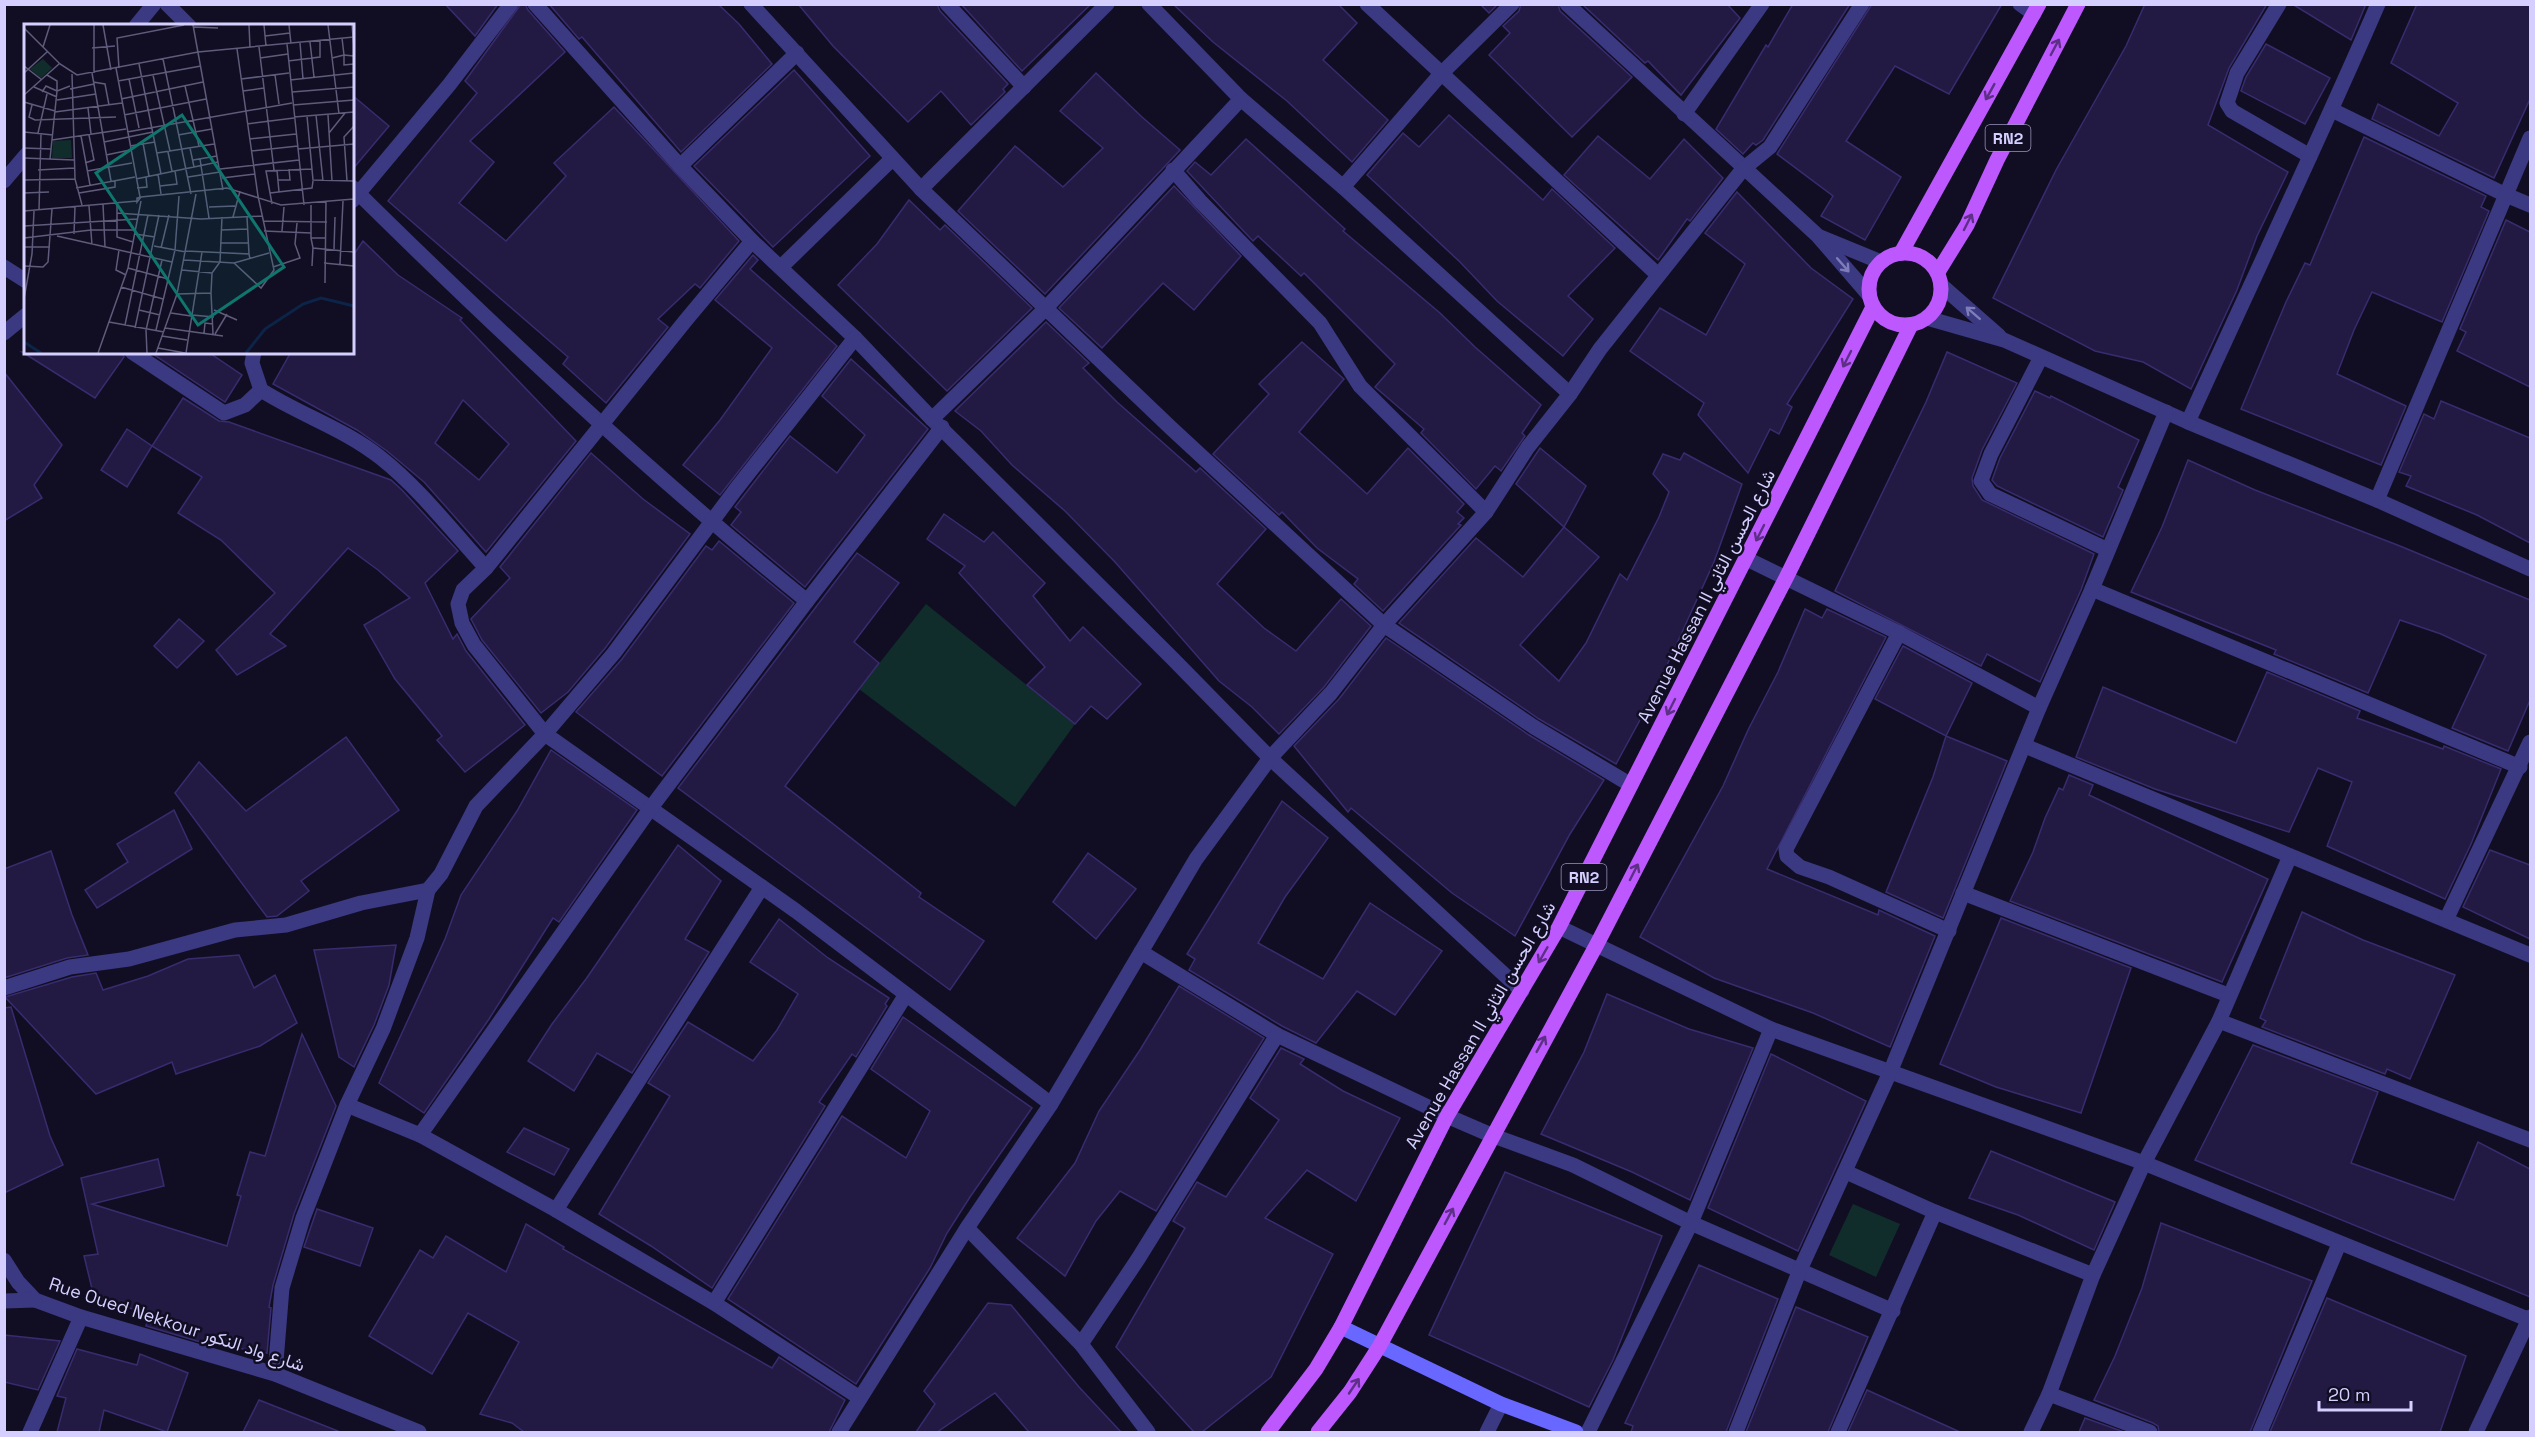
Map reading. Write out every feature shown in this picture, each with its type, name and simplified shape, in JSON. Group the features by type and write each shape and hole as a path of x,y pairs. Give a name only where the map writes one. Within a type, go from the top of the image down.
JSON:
{"main road":[{"name":"RN2","path":"1927,318 1941,299 1940,279 1997,160 2078,4"},
{"name":"RN2","path":"1901,253 2037,9"},
{"path":"1881,262 1889,255 1915,254 1929,260 1940,279"},
{"name":"RN2","path":"1871,301 1871,277 1881,262"},
{"path":"1871,301 1880,316 1889,322 1911,326 1927,318"},
{"name":"Avenue Hassan II شارع الحسن الثاني","path":"1268,1432 1316,1369 1341,1327 1447,1116 1559,927 1747,559 1871,301"},
{"name":"RN2","path":"1318,1432 1350,1392 1379,1347 1491,1135 1596,944 1786,578 1911,326"}],"street":[{"path":"138,24 154,4"},
{"path":"167,4 187,24"},
{"path":"511,4 449,85 355,194 712,524 807,601"},
{"path":"535,4 680,166 752,241 855,338 1269,758 1522,991"},
{"path":"947,4 1024,87"},
{"path":"921,189 1107,4"},
{"path":"1149,4 1241,99 1343,188 1570,394"},
{"path":"1367,4 1440,75 1658,275"},
{"path":"1343,188 1440,75 1512,4"},
{"path":"1684,114 1762,4"},
{"path":"839,1432 967,1228 1051,1104 1196,860 1269,758 1331,693 1384,625 1486,512 1528,447 1570,394 1600,349 1743,169 1770,147 1862,4"},
{"path":"2020,4 2037,9"},
{"path":"2279,4 2236,72 2227,103 2232,111 2310,156"},
{"path":"2188,422 2332,110 2378,4"},
{"path":"1574,7 1684,114 1818,236 1871,301"},
{"path":"760,8 797,54 921,189 1045,309 1384,625 1534,727 1631,785"},
{"path":"680,166 797,54"},
{"path":"420,1135 650,809 807,601 937,423 1241,99"},
{"path":"2332,110 2530,205"},
{"path":"2378,500 2530,138"},
{"path":"4,181 24,157"},
{"path":"781,267 892,159"},
{"path":"1173,170 1200,201 1320,323 1360,386 1486,512"},
{"path":"1818,236 1881,262"},
{"path":"752,241 486,568 463,590 458,604 462,623 474,645 545,734 762,887 1051,1104"},
{"path":"4,267 24,279"},
{"path":"1940,279 2004,340"},
{"path":"4,333 24,317"},
{"path":"1927,318 2004,340 2188,422 2378,500 2530,569"},
{"path":"275,1374 282,1288 303,1218 346,1105 386,1019 417,938 428,890 441,874 476,806 545,734 614,653 736,489 855,338"},
{"path":"135,354 224,413 245,405 261,390"},
{"path":"254,354 252,363 261,390 308,417 340,430 380,457 408,482 486,568"},
{"path":"2041,357 1991,454 1981,481 1990,494 2108,550"},
{"path":"1736,1432 1799,1272 1891,1070 2039,708 2166,412"},
{"path":"1747,559 1899,633 2039,708"},
{"path":"2092,589 2520,767"},
{"path":"1899,633 1786,849 1787,856 1800,867 1829,877 1949,931"},
{"path":"2446,920 2530,742"},
{"path":"2025,746 2530,955"},
{"path":"2031,1432 2049,1394 2093,1275 2144,1163 2219,1021 2228,995 2290,856"},
{"path":"556,1210 762,887"},
{"path":"4,988 70,967 129,960 235,930 286,925 361,903 428,890"},
{"path":"1963,893 2228,995"},
{"path":"1559,927 1771,1029 1891,1070 2144,1163 2339,1244 2530,1319 2476,1432"},
{"path":"1141,952 1277,1035 1447,1116 1573,1165 1691,1223 1893,1311"},
{"path":"714,1304 905,996"},
{"path":"2219,1021 2530,1140"},
{"path":"1588,1432 1691,1223 1771,1029"},
{"path":"1081,1344 1138,1259 1277,1035"},
{"path":"346,1105 420,1135 556,1210 714,1304 860,1398"},
{"path":"1846,1172 1935,1212 2093,1275"},
{"path":"1838,1432 1935,1212"},
{"path":"967,1228 1081,1344 1148,1432"},
{"path":"2260,1432 2339,1244"},
{"name":"Rue Oued Nekkour شارع واد النکور","path":"4,1260 18,1282 35,1300 81,1317 275,1374 419,1432"},
{"path":"4,1301 35,1300"},
{"path":"30,1432 81,1317"},
{"path":"1341,1327 1502,1404 1576,1432"},
{"path":"2049,1394 2150,1432"},
{"path":"1487,1432 1502,1404"}],"green space":[{"path":"926,604 1075,724 1015,807 859,689"},
{"path":"1853,1204 1900,1224 1876,1277 1829,1255"}],"building":[{"path":"445,4 498,4 475,36"},
{"path":"521,4 525,4 565,52 470,141 494,162 459,203 506,241 566,176 554,163 614,107 739,241 700,288 695,284 658,319 668,327 606,403 563,364 568,357 388,201 477,93 465,81"},
{"path":"549,4 718,4 739,24 772,64 681,152 582,37 579,39"},
{"path":"798,4 937,4 940,11 1008,84 1003,89 1005,92 971,125 941,91 908,122 833,46"},
{"path":"961,4 1091,4 1022,71"},
{"path":"1173,4 1338,4 1357,23 1323,60 1388,120 1352,162 1287,101 1213,42"},
{"path":"1480,4 1498,4 1489,13"},
{"path":"1521,4 1558,4 1560,11 1632,77 1572,137 1489,55 1510,33 1503,26 1519,11"},
{"path":"1582,4 1727,4 1740,18 1681,95 1648,61 1645,63"},
{"path":"1793,4 1850,4 1763,140 1756,145 1753,143 1743,154 1716,129"},
{"path":"1872,4 2002,4 1949,94 1895,66 1846,141 1901,177 1865,240 1821,216 1833,196 1777,154"},
{"path":"2145,4 2267,4 2229,68 2208,125 2288,172 2257,236 2237,290 2191,389 2143,362 2095,351 1993,298 2056,170 2126,46"},
{"path":"2292,4 2366,4 2351,40"},
{"path":"2417,4 2530,4 2530,99 2494,178 2372,119 2378,104 2439,136 2458,103 2391,63"},
{"path":"2266,44 2330,78 2305,124 2241,91 2246,77"},
{"path":"794,70 870,156 773,247 694,166"},
{"path":"1096,73 1180,150 1045,294 958,211 1015,146 1063,187 1103,148 1060,111"},
{"path":"354,97 389,126 354,168"},
{"path":"1449,115 1543,200 1552,189 1615,248 1568,296 1593,319 1563,356 1497,301 1460,262 1367,175 1403,133 1419,147"},
{"path":"1598,136 1650,179 1684,139 1723,178 1690,221 1687,219 1658,260 1564,175"},
{"path":"2364,137 2486,196 2481,207 2489,211 2442,322 2372,292 2354,330 2337,374 2406,406 2381,465 2241,409 2286,302 2305,263 2310,265"},
{"path":"1246,139 1345,229 1343,231 1440,313 1541,405 1522,433 1525,436 1501,471 1495,466 1476,489 1421,433 1424,429 1375,387 1395,364 1304,273 1301,276 1258,236 1253,241 1187,171 1195,162 1211,175"},
{"path":"1174,186 1241,256 1194,310 1163,283 1102,348 1059,308"},
{"path":"1737,192 1811,268 1853,299 1787,404 1792,407 1779,434 1770,429 1748,473 1698,415 1704,403 1630,351 1660,308 1706,335 1745,264 1705,233"},
{"path":"909,200 940,230 945,225 1032,308 947,391 838,285 877,244"},
{"path":"2506,220 2530,232 2530,387 2457,351 2466,332 2460,329"},
{"path":"363,241 398,275 462,318 460,320 576,441 486,552 424,482 387,451 357,430 273,384 290,354 354,354 354,254","holes":["463,400 509,444 479,480 435,443"]},
{"path":"753,255 758,260 750,269 837,346 720,495 683,465 720,420 772,348 715,300"},
{"path":"1046,322 1089,363 1083,368 1117,402 1196,472 1200,468 1266,529 1217,584 1264,628 1296,651 1341,599 1371,626 1324,687 1279,734 1252,707 1219,681 1115,562 1065,511 1012,465 981,431 955,411"},
{"path":"1302,342 1344,379 1299,432 1367,494 1408,448 1464,504 1457,512 1464,518 1458,524 1461,525 1383,611 1354,584 1358,579 1317,548 1282,512 1279,515 1213,454 1269,394 1259,384"},
{"path":"1947,352 2017,383 1982,450 1972,478 1973,486 1982,500 2094,554 2081,590 2040,682 1987,654 1981,666 1835,591 1926,402"},
{"path":"25,354 123,354 124,357 95,398"},
{"path":"153,354 211,354 242,375 225,402"},
{"path":"851,359 928,429 805,587 731,525 741,512 735,507 790,436 837,473 865,435 822,396"},
{"path":"4,372 62,445 34,485 42,498 4,521"},
{"path":"2035,391 2050,398 2051,396 2139,440 2118,487 2123,490 2103,537 1997,486 1992,480 2000,458"},
{"path":"183,398 219,421 229,422 391,480 402,490 458,551 425,583 453,639 457,634 466,651 525,725 465,772 437,740 442,736 395,679 364,625 410,598 348,548 270,634 286,646 237,675 216,650 275,593 221,540 178,513 202,477 152,446"},
{"path":"2441,401 2530,438 2530,543 2477,515 2406,486 2411,476 2399,472 2424,414 2434,419"},
{"path":"127,429 152,446 127,487 101,470"},
{"path":"1540,448 1586,486 1564,527 1516,484"},
{"path":"591,453 643,499 690,534 606,647 568,692 541,713 482,640 471,619 510,578 500,567"},
{"path":"1684,453 1742,484 1714,562 1652,698 1616,764 1539,719 1399,623 1476,538 1523,577 1564,527 1599,557 1520,645 1559,681 1586,643 1620,574 1627,580 1659,517 1669,492 1653,474 1663,454 1680,460"},
{"path":"2188,460 2255,490 2400,546 2530,600 2530,700 2508,751 2452,728 2486,655 2441,634 2400,620 2368,693 2274,654 2276,650 2131,592 2162,527"},
{"path":"944,514 984,542 993,532 1045,583 1033,596 1070,641 1083,627 1141,684 1107,719 1091,706 1075,724 1027,685 1045,667 959,573 965,566 927,539"},
{"path":"719,541 794,603 662,776 576,712 622,659 706,546 712,550"},
{"path":"857,553 899,583 854,642 879,663 785,786 921,893 919,897 984,941 950,990 678,788"},
{"path":"1805,609 1822,618 1827,609 1886,637 1767,869 1878,915 1879,910 1935,936 1890,1047 1813,1013 1714,978 1640,937 1723,786 1748,730 1778,672"},
{"path":"179,619 204,641 177,668 154,646"},
{"path":"1386,638 1529,735 1604,780 1570,834 1515,936 1452,893 1351,808 1348,812 1294,746 1339,699"},
{"path":"1903,646 1972,683 1946,736 1875,699"},
{"path":"2267,672 2360,711 2357,718 2443,749 2444,746 2501,769 2471,844 2445,899 2327,846 2352,782 2318,768 2289,832 2155,789 2076,757 2103,687 2236,743"},
{"path":"1946,736 2007,761 1943,918 1886,892 1933,777"},
{"path":"346,737 399,810 301,881 309,891 277,916 267,917 175,793 199,762 246,811"},
{"path":"551,750 637,810 559,922 553,918 489,1019 424,1113 379,1083 445,939 461,895 517,811"},
{"path":"2069,775 2093,785 2089,795 2268,879 2222,982 2010,901 2059,788 2063,790"},
{"path":"1282,801 1328,838 1285,897 1258,943 1323,979 1370,903 1442,951 1395,1015 1357,991 1316,1043 1282,1026 1189,970 1195,959 1187,954"},
{"path":"174,810 192,849 97,908 85,890 128,862 117,844"},
{"path":"678,845 721,881 685,939 709,952 632,1073 597,1053 574,1091 528,1061"},
{"path":"2490,850 2530,865 2530,939 2463,907"},
{"path":"51,851 88,955 67,958 4,978 4,869"},
{"path":"1088,853 1136,889 1096,939 1053,902"},
{"path":"2302,912 2363,940 2455,975 2410,1079 2387,1069 2385,1074 2262,1027 2266,1021 2260,1018"},
{"path":"2001,918 2131,968 2081,1113 1996,1087 1940,1064"},
{"path":"779,919 828,958 889,998 885,1004 887,1006 856,1057 852,1054 819,1102 825,1106 712,1288 599,1214 670,1096 648,1083 688,1022 753,1061 777,1030 798,994 750,962"},
{"path":"396,945 389,985 374,1025 354,1067 339,1057 314,950"},
{"path":"239,955 254,988 275,975 297,1023 260,1046 176,1074 172,1062 96,1094 5,997 72,977 96,973 103,990 148,976 188,959"},
{"path":"1179,986 1264,1038 1156,1211 1120,1191 1096,1221 1065,1276 1017,1238 1075,1163 1099,1111"},
{"path":"1607,994 1689,1029 1753,1048 1690,1200 1632,1172 1541,1134 1584,1052"},
{"path":"11,1007 50,1136 63,1165 4,1193 4,1008"},
{"path":"903,1017 1032,1108 947,1233 930,1268 856,1384 728,1299 842,1116 906,1158 930,1111 871,1069"},
{"path":"302,1034 336,1106 294,1214 273,1285 269,1307 271,1308 267,1353 197,1341 146,1326 149,1312 95,1301 84,1256 98,1254 81,1178 158,1159 164,1186 92,1204 227,1246 241,1196 237,1195 250,1152 265,1156"},
{"path":"2253,1045 2378,1092 2351,1163 2454,1200 2478,1142 2530,1169 2530,1297 2195,1160"},
{"path":"1281,1048 1304,1059 1300,1064 1343,1091 1400,1118 1356,1201 1307,1170 1265,1218 1333,1254 1271,1377 1202,1432 1194,1432 1116,1347 1185,1228 1173,1221 1197,1182 1226,1197 1279,1120 1250,1098"},
{"path":"1771,1054 1866,1101 1798,1251 1708,1208"},
{"path":"524,1128 569,1149 554,1175 507,1152"},
{"path":"1991,1151 2115,1202 2094,1250 2018,1215 1969,1198"},
{"path":"1505,1172 1662,1236 1613,1360 1589,1407 1429,1335"},
{"path":"317,1209 373,1228 360,1266 304,1247"},
{"path":"2161,1223 2312,1281 2250,1432 2159,1432 2158,1426 2153,1423 2094,1400 2115,1356 2142,1288"},
{"path":"526,1224 564,1247 563,1249 772,1368 779,1357 845,1400 829,1432 524,1432 512,1423 480,1414 519,1342 468,1313 432,1374 369,1336 420,1250 433,1258 446,1236 506,1272"},
{"path":"1699,1265 1778,1299 1726,1432 1631,1432 1633,1426 1625,1423"},
{"path":"2327,1298 2466,1356 2440,1432 2270,1432"},
{"path":"988,1303 1011,1305 1079,1387 1121,1432 1029,1432 995,1393 937,1432 916,1432 935,1404 924,1391"},
{"path":"1796,1307 1868,1337 1828,1432 1746,1432"},
{"path":"4,1335 60,1341 38,1390 4,1382"},
{"path":"77,1349 137,1365 140,1354 188,1373 167,1432 104,1410 99,1432 57,1432 66,1398 57,1396"},
{"path":"1867,1390 1960,1432 1848,1432"},
{"path":"259,1400 338,1431 338,1432 243,1432"},
{"path":"2085,1418 2124,1432 2079,1432"}]}
